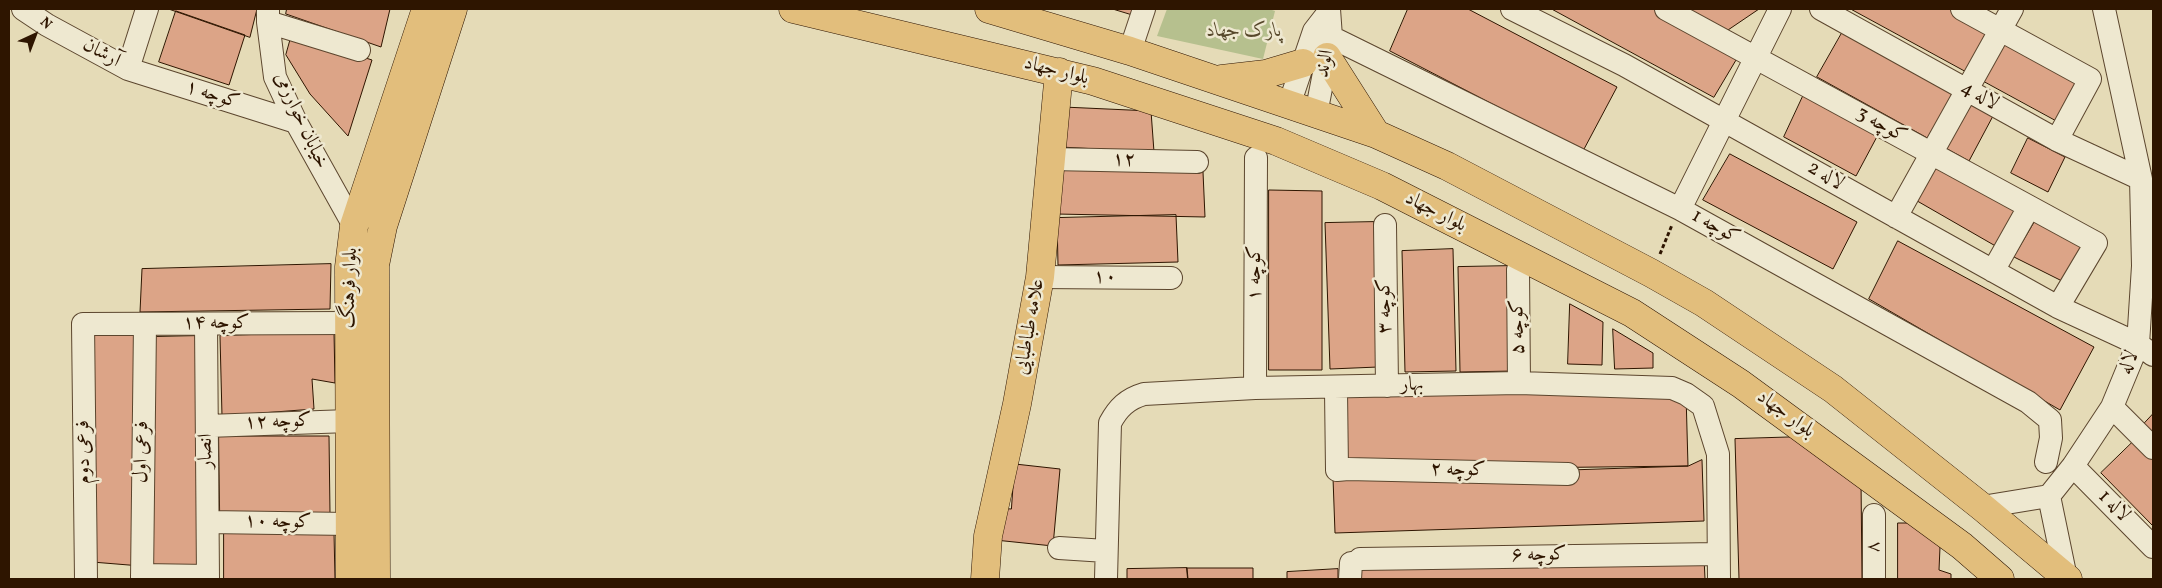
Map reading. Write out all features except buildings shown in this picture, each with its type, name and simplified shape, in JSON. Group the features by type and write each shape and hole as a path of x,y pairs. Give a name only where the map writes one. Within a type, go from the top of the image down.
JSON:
{"main road":[{"name":"بلوار فرهنگ","path":"350,579 348,323 349,267 354,226 426,9"},
{"name":"بلوار فرهنگ","path":"376,579 375,265 383,226 453,9"},
{"name":"بلوار جهاد","path":"793,9 1093,81 1304,151 1382,186 1632,313 1742,384 1962,546 2000,579"},
{"name":"بلوار جهاد","path":"990,9 1130,51 1376,134 1455,170 1651,272 1704,303 1833,389 1982,507 2067,578"},
{"path":"1213,80 1266,74 1320,52 1376,134"},
{"name":"علامه طباطبایی","path":"985,579 988,536 1017,404 1040,277 1059,72"},
{"path":"1276,141 1289,105"},
{"path":"1304,151 1316,114"}],"street":[{"name":"آرشان","path":"23,9 47,25 128,69"},
{"path":"128,69 147,9"},
{"path":"1130,51 1144,9"},
{"name":"لاله 2","path":"1512,9 1624,65 2058,307 2145,349"},
{"name":"کوچه 3","path":"1666,9 2096,243 2058,307"},
{"path":"1680,209 1780,9"},
{"name":"لاله 4","path":"1821,9 2057,140 2141,179"},
{"path":"1962,9 2090,79 2057,140"},
{"path":"1896,218 2012,9"},
{"name":"لاله","path":"2049,496 2073,466 2112,407 2145,349 2141,179 2104,9"},
{"name":"الوند","path":"1289,105 1320,52 1314,31 1328,11"},
{"name":"الوند","path":"1316,114 1320,52 1328,11"},
{"path":"268,15 359,50"},
{"name":"خیابان خوارزمی","path":"268,15 275,77 296,122 354,226"},
{"name":"کوچه 1","path":"1320,52 1680,209 2028,402 2050,420 2052,438 2046,462"},
{"name":"کوچه ۱","path":"128,69 296,122"},
{"name":"کوچه ۱","path":"1255,388 1256,158"},
{"name":"۱۲","path":"1051,160 1197,162"},
{"path":"1993,271 2029,207"},
{"name":"کوچه ۳","path":"1385,225 1387,386"},
{"name":"کوچه ۵","path":"1518,270 1520,383"},
{"name":"۱۰","path":"1040,277 1171,278"},
{"name":"کوچه ۱۴","path":"83,324 348,323"},
{"name":"فرعی دوم","path":"83,324 86,579"},
{"name":"فرعی اول","path":"142,577 144,324"},
{"name":"انصار","path":"206,324 208,578"},
{"name":"بهار","path":"1106,579 1110,423 1116,412 1129,398 1144,394 1255,388 1520,383 1672,388 1686,394 1703,406 1718,454 1718,579"},
{"name":"کوچه ۲","path":"1342,387 1336,391 1337,470 1568,474"},
{"path":"2112,407 2153,448"},
{"name":"کوچه ۱۲","path":"207,426 349,421"},
{"name":"لاله 1","path":"2073,466 2153,547"},
{"path":"1982,507 2049,496 2067,578"},
{"name":"۸","path":"1874,515 1874,579"},
{"name":"کوچه ۱۰","path":"208,522 349,524"},
{"path":"1059,548 1106,551"},
{"name":"کوچه ۶","path":"1354,567 1718,554"},
{"path":"142,577 208,578"}],"green space":[{"name":"پارک جهاد","path":"1167,9 1269,9 1275,11 1263,59 1157,36"}]}
